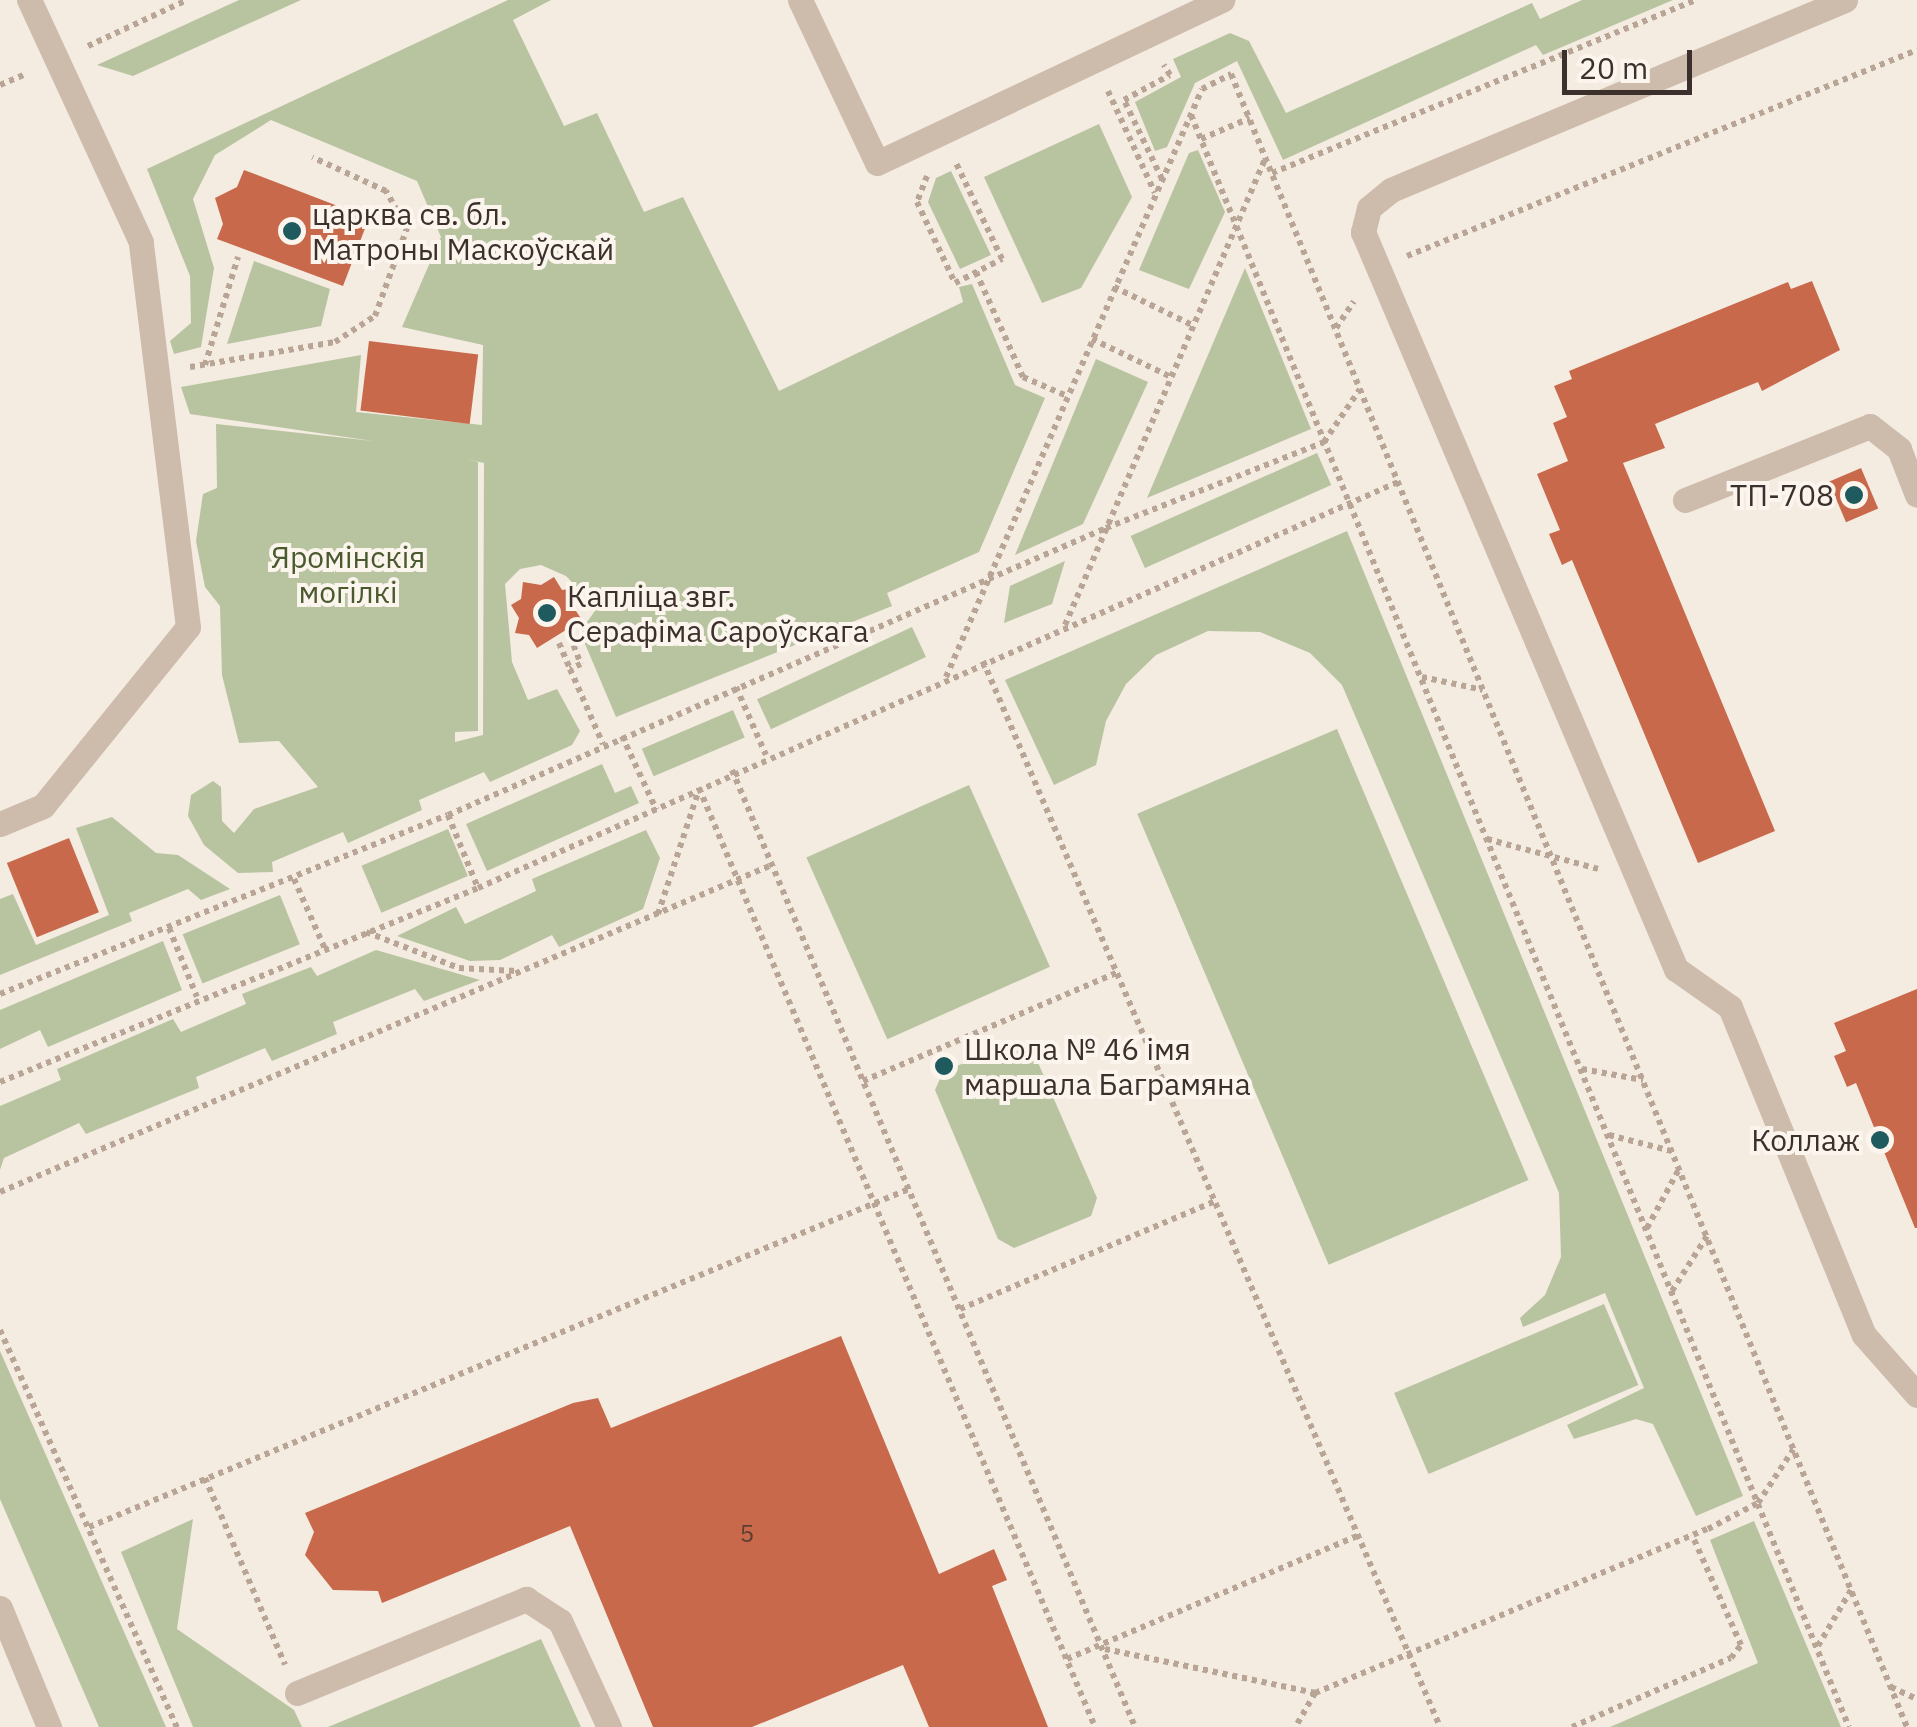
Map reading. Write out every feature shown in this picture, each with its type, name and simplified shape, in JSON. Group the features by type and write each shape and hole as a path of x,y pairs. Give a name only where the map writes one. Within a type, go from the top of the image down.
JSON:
{"street":[{"path":"0,824 43,806 188,627 160,372 141,242 30,0"},
{"path":"800,0 877,163 1222,0"},
{"path":"1846,0 1391,190 1369,208 1363,232 1676,969 1730,1007 1864,1336 1917,1395"},
{"path":"1685,500 1870,426 1899,449 1917,495"},
{"path":"297,1693 526,1599 560,1621 610,1727"},
{"path":"0,1608 48,1727"}],"path":[{"path":"0,85 187,0"},
{"path":"1272,172 1695,0"},
{"path":"1336,329 1377,268 1917,50"},
{"path":"1150,71 1165,64 1170,75 1124,100 1162,179"},
{"path":"946,677 1202,89 1231,74 1907,1727"},
{"path":"1122,83 1108,90 1156,194"},
{"path":"1190,115 1849,1727"},
{"path":"1201,139 1250,118"},
{"path":"160,372 335,342 375,316 407,228 386,191 312,158"},
{"path":"1064,628 1266,158"},
{"path":"927,176 917,202 955,282 1002,260 956,162"},
{"path":"205,364 238,257"},
{"path":"976,272 1023,377 1067,396"},
{"path":"1114,286 1194,326"},
{"path":"1091,338 1172,378"},
{"path":"0,994 448,815 603,744 1106,528 1324,442 1360,389"},
{"path":"0,1082 197,997 478,888 656,809 732,770 1398,482"},
{"path":"570,636 582,664 570,669"},
{"path":"559,643 603,744"},
{"path":"983,661 1440,1727"},
{"path":"1420,677 1484,691"},
{"path":"736,686 766,756"},
{"path":"622,736 656,809"},
{"path":"732,770 1135,1727"},
{"path":"699,788 1096,1727"},
{"path":"658,914 699,788"},
{"path":"448,815 478,888"},
{"path":"1487,839 1638,881"},
{"path":"0,1192 772,865"},
{"path":"294,879 326,949"},
{"path":"169,928 197,997"},
{"path":"366,932 459,968 522,971"},
{"path":"863,1081 1118,972"},
{"path":"1581,1069 1642,1080"},
{"path":"1607,1135 1672,1152"},
{"path":"1646,1229 1679,1169"},
{"path":"89,1527 909,1189"},
{"path":"959,1309 1216,1201"},
{"path":"1672,1292 1707,1236"},
{"path":"0,1330 178,1727"},
{"path":"1102,1648 1315,1693 1692,1536 1758,1503 1794,1449"},
{"path":"205,1478 297,1693"},
{"path":"1067,1660 1359,1535"},
{"path":"1572,1727 1732,1658 1740,1646 1692,1536"},
{"path":"1817,1647 1851,1590"},
{"path":"1890,1687 1917,1699"},
{"path":"1295,1727 1315,1693"}],"green space":[{"path":"239,0 301,0 133,76 97,65"},
{"name":"Яромінскія могілкі","path":"508,0 551,0 513,20 564,126 597,113 644,212 683,197 779,391 963,302 959,287 972,284 1015,385 1045,398 979,552 887,593 892,606 616,717 580,632 597,608 566,576 541,565 520,569 505,584 512,662 528,700 557,689 580,731 572,745 490,782 484,772 419,800 422,810 348,843 343,832 272,862 273,872 238,873 204,845 188,816 191,795 213,781 221,787 222,821 234,833 254,809 318,787 279,741 239,743 222,675 220,606 205,587 196,541 203,494 217,488 216,424 373,441 190,414 181,387 361,355 356,412 482,425 483,345 402,327 441,237 417,181 271,120 215,155 193,199 214,268 201,347 174,354 170,341 191,323 190,276 147,169","holes":["466,459 484,463 483,735 455,742 455,732 478,731 478,462"]},
{"path":"1582,0 1673,0 1543,55 1536,45 1283,160 1237,61 1195,83 1167,147 1155,151 1135,102 1181,77 1173,59 1230,33 1249,41 1286,113 1532,3 1540,19"},
{"path":"1099,124 1132,197 1081,288 1042,303 984,177"},
{"path":"1198,150 1225,212 1189,289 1139,270 1189,153"},
{"path":"951,171 991,255 960,269 928,202 936,178"},
{"path":"254,261 330,289 321,326 227,344"},
{"path":"1245,268 1311,429 1147,498"},
{"path":"1096,359 1148,382 1083,524 1015,555"},
{"path":"1317,453 1331,485 1145,568 1131,536"},
{"path":"1347,531 1743,1496 1696,1516 1653,1424 1636,1419 1574,1439 1567,1425 1644,1388 1605,1293 1523,1327 1520,1318 1545,1295 1561,1257 1559,1193 1342,685 1310,653 1260,632 1208,631 1156,655 1126,684 1106,721 1096,765 1054,785 1005,680"},
{"path":"1065,561 1052,604 1004,623 1010,586"},
{"path":"912,627 926,657 771,729 757,699"},
{"path":"733,710 745,738 654,776 642,749"},
{"path":"1337,729 1528,1180 1329,1265 1137,814"},
{"path":"602,764 615,793 631,786 639,803 487,871 466,824"},
{"path":"969,785 1050,967 887,1039 806,857"},
{"path":"112,817 156,853 178,855 230,889 201,900 188,889 129,913 132,921 0,975 0,899 13,894 36,945 109,915 76,828"},
{"path":"448,829 468,876 381,913 361,866"},
{"path":"646,830 660,858 643,909 559,947 552,935 500,960 470,961 397,936 456,907 465,924 536,891 532,879"},
{"path":"280,895 300,944 202,983 183,934"},
{"path":"163,941 182,990 48,1047 40,1030 0,1049 0,1010"},
{"path":"376,950 480,980 424,1001 415,989 333,1022 337,1034 272,1061 265,1048 196,1077 199,1088 86,1134 79,1123 4,1158 0,1170 0,1106 61,1080 57,1069 173,1019 181,1032 246,1004 242,994 311,967 317,976"},
{"path":"1010,1043 1033,1051 1097,1198 1091,1216 1014,1248 998,1239 935,1090 943,1072"},
{"path":"1604,1304 1638,1385 1429,1474 1394,1393"},
{"path":"0,1351 166,1727 99,1727 0,1499"},
{"path":"193,1519 177,1629 294,1710 302,1727 193,1727 121,1552"},
{"path":"1754,1521 1841,1727 1610,1727 1758,1663 1710,1540"},
{"path":"541,1639 581,1727 328,1727"}],"building":[{"name":"царква св. бл. Матроны Маскоўскай","path":"244,170 369,218 343,286 217,239 223,224 215,198 237,187"},
{"path":"1812,281 1840,350 1762,391 1758,382 1655,424 1665,448 1623,463 1775,831 1698,863 1572,560 1562,565 1549,534 1560,530 1537,474 1568,461 1553,423 1567,417 1554,386 1572,379 1569,371 1788,282 1791,289"},
{"path":"369,341 478,354 470,424 360,410"},
{"name":"ТП-708","path":"1861,468 1878,509 1846,522 1829,482"},
{"name":"Капліца звг. Серафіма Сароўскага","path":"554,577 562,590 582,587 574,608 582,620 537,648 529,635 515,633 519,618 511,605 521,599 523,582 541,585"},
{"path":"69,838 99,912 37,937 7,863"},
{"path":"1917,989 1915,1228 1856,1083 1847,1087 1834,1056 1846,1051 1834,1023"},
{"path":"841,1336 939,1574 994,1549 1007,1580 992,1586 1048,1727 929,1727 903,1665 752,1727 653,1727 570,1526 382,1603 378,1591 333,1590 305,1555 314,1532 305,1513 573,1403 598,1398 611,1428"}],"place":[{"name":"царква св. бл. Матроны Маскоўскай","path":"292,231"},
{"name":"ТП-708","path":"1854,495"},
{"name":"Капліца звг. Серафіма Сароўскага","path":"547,613"},
{"name":"Школа № 46 імя маршала Баграмяна","path":"944,1066"},
{"name":"Коллаж","path":"1880,1140"}]}
